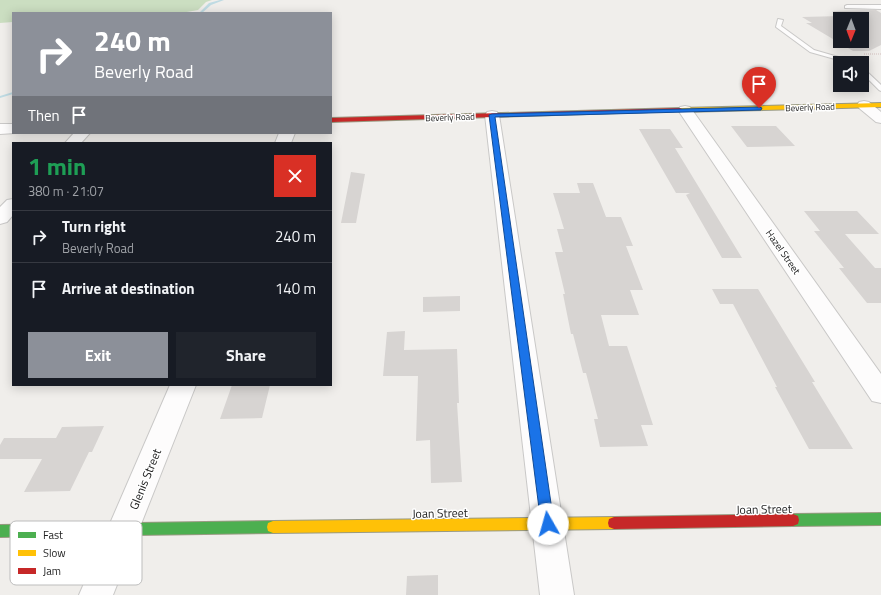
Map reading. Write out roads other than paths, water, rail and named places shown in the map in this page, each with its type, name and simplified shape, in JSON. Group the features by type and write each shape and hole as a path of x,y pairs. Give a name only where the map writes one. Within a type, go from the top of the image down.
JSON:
{"street":[{"path":"864,105 881,119"},
{"name":"Beverly Road","path":"332,120 881,105"},
{"name":"Hazel Street","path":"684,110 881,394"},
{"path":"492,115 557,595"},
{"path":"0,129 12,129"},
{"path":"74,142 81,134"},
{"path":"0,218 12,205"},
{"name":"Glenis Street","path":"127,521 183,386"},
{"name":"Joan Street","path":"142,529 881,519"},
{"name":"Joan Street","path":"0,531 10,531"},
{"name":"Glenis Street","path":"96,595 100,585"}],"lane":[{"path":"847,8 881,7"},
{"path":"780,20 778,26 806,47 821,54 833,56"},
{"path":"869,76 881,89"}],"waterway":[{"path":"201,12 210,4 223,0"},
{"path":"0,97 12,93"}]}
